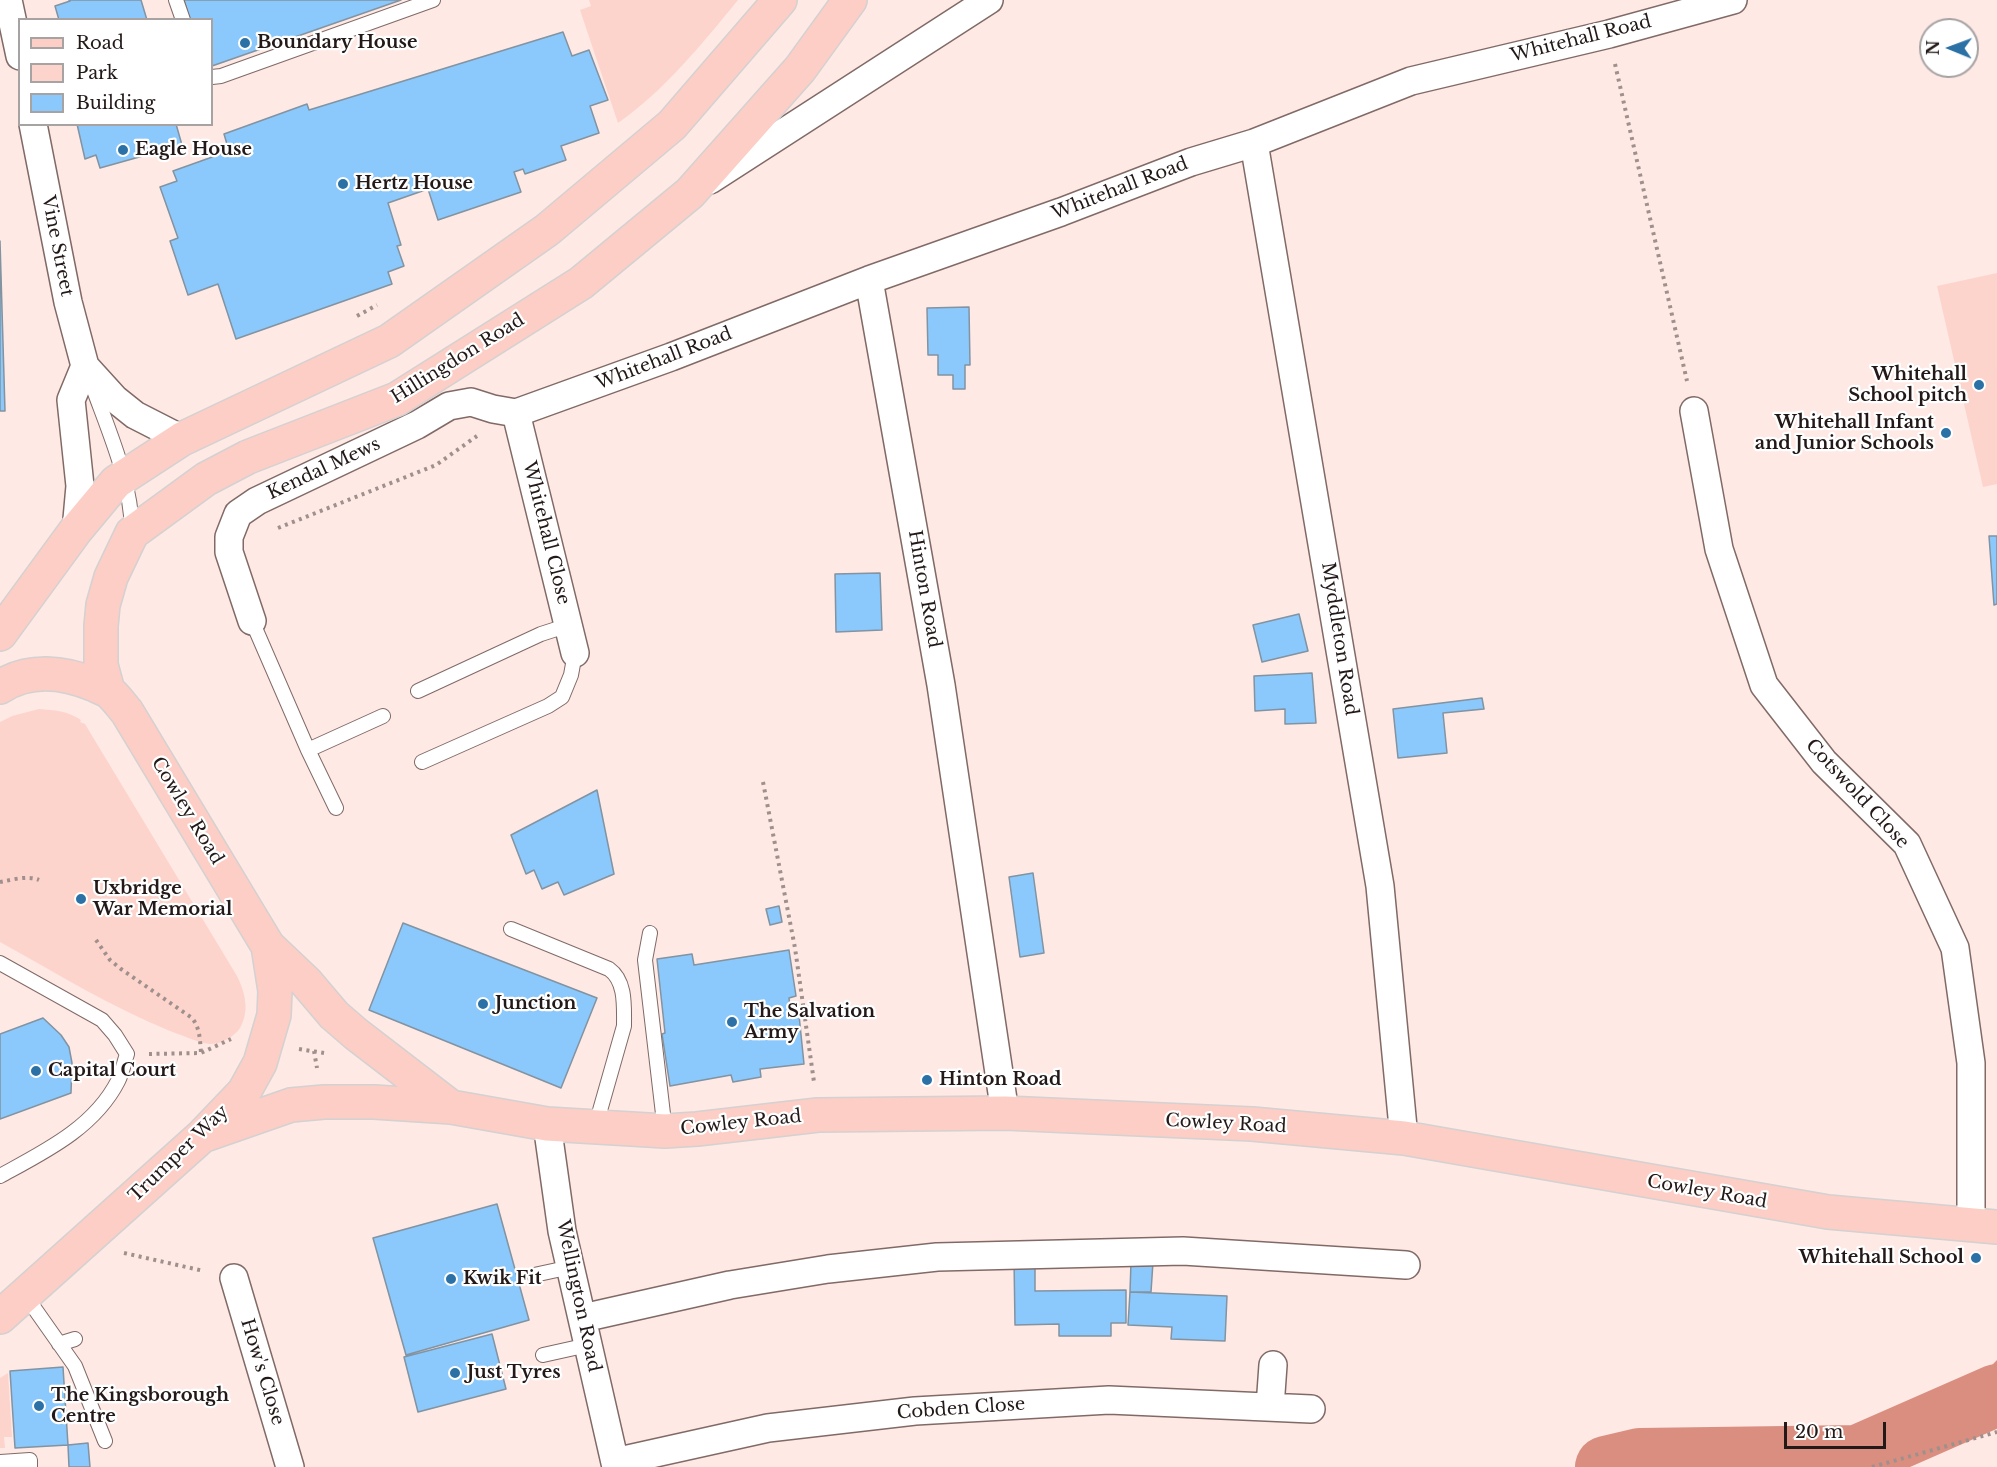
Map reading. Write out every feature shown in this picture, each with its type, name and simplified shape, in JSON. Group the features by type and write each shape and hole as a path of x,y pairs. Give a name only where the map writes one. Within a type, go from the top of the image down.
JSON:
{"main road":[{"path":"0,634 76,530 116,482 182,439 389,341 546,230 672,125 780,0"},
{"name":"Hillingdon Road","path":"108,691 100,665 103,605 111,577 132,533 206,479 248,457 397,399 580,283 690,193 800,69 850,0"},
{"name":"Cowley Road","path":"0,687 12,679 34,674 55,674 72,676 108,691 127,712 268,946 306,982 334,1015 451,1107"},
{"name":"Trumper Way","path":"0,1317 202,1136 243,1092 260,1063 274,1015 275,991 268,946"},
{"name":"Cowley Road","path":"202,1136 291,1105 324,1102 374,1102 451,1107 547,1124 665,1131 697,1130 818,1115 1005,1113 1252,1124 1404,1138 1828,1212 1984,1226"}],"street":[{"path":"8,0 18,47"},
{"path":"690,193 989,0"},
{"name":"Whitehall Road","path":"516,413 1191,162 1254,143 1411,81 1609,34 1705,4 1733,0"},
{"name":"Vine Street","path":"33,126 68,302 85,366"},
{"name":"Myddleton Road","path":"1254,143 1380,886 1404,1138"},
{"name":"Hinton Road","path":"869,280 941,685 1005,1113"},
{"path":"76,530 80,486 71,400 85,366 115,399 135,415 182,439"},
{"name":"Kendal Mews","path":"252,621 229,552 229,537 238,514 257,501 417,425 449,406 471,402 516,413"},
{"name":"Cotswold Close","path":"1694,411 1719,549 1764,685 1824,762 1907,844 1955,948 1971,1063 1984,1226"},
{"name":"Whitehall Close","path":"516,413 570,625 575,653"},
{"name":"Wellington Road","path":"547,1124 562,1231 616,1465"},
{"path":"583,1318 730,1285 828,1269 937,1257 1184,1251 1406,1265"},
{"name":"How's Close","path":"234,1278 290,1467"},
{"path":"1270,1407 1273,1365"},
{"name":"Cobden Close","path":"616,1465 768,1428 915,1411 1109,1400 1311,1409"}],"lane":[{"path":"176,0 182,18"},
{"path":"213,77 221,76 433,0"},
{"path":"85,366 124,477 131,511 132,533"},
{"path":"252,621 336,808"},
{"path":"418,691 541,634 570,625"},
{"path":"422,762 548,706 562,697 571,675 575,653"},
{"path":"308,750 383,716"},
{"path":"511,929 609,969 619,980 623,999 624,1026 594,1128"},
{"path":"650,933 645,960 665,1131"},
{"path":"0,963 102,1020 116,1035 127,1054 119,1080 106,1100 77,1131 0,1176"},
{"path":"534,1275 571,1267"},
{"path":"25,1295 75,1366 105,1441"},
{"path":"59,1344 75,1339"},
{"path":"543,1355 588,1345"},
{"path":"0,1462 30,1460 30,1467"}],"path":[{"path":"1622,95 1694,411"},
{"path":"269,532 436,465 485,431"},
{"path":"763,782 795,948 818,1115"},
{"path":"0,882 21,878 39,880"},
{"path":"96,940 110,960 121,969 192,1018 200,1032 201,1053"},
{"path":"127,1054 201,1053 240,1034 266,1042 338,1056 356,1034"},
{"path":"83,1244 234,1278"},
{"path":"1872,1467 1997,1432"}],"green space":[{"path":"589,0 738,0 667,82 618,123 580,10 591,6"},
{"name":"Whitehall School pitch","path":"1997,273 1997,484 1983,487 1937,286"},
{"path":"39,709 66,713 85,724 237,976 244,995 245,1015 240,1028 226,1040 213,1044 204,1043 148,1022 0,942 0,722 12,716"},
{"path":"8,1373 12,1437 4,1437 5,1448 0,1448 0,1378"}],"shaded area":[{"path":"1997,1360 1997,1415 1907,1450 1900,1409 1984,1373"}],"building":[{"path":"141,0 146,18 58,18 55,6 70,1"},
{"name":"Boundary House","path":"184,0 401,0 213,66 213,18 189,18"},
{"name":"Hertz House","path":"563,32 572,56 589,50 608,100 590,106 599,133 561,146 566,160 525,174 523,169 514,172 521,192 438,220 428,189 388,203 401,245 397,246 404,266 388,272 392,284 236,339 218,284 188,295 170,241 178,238 160,187 177,181 173,171 229,151 224,134 307,104 309,110"},
{"name":"Eagle House","path":"77,126 177,126 182,145 100,168 96,155 85,159"},
{"path":"0,241 5,411 0,411"},
{"path":"969,307 970,365 965,365 965,389 953,389 953,375 938,375 938,355 928,355 927,308"},
{"path":"1989,536 1997,536 1997,604 1994,605"},
{"path":"880,573 882,630 836,632 835,574"},
{"path":"1299,614 1308,651 1262,662 1253,625"},
{"path":"1312,673 1316,723 1285,724 1285,709 1255,711 1254,676"},
{"path":"1482,698 1484,709 1443,713 1447,753 1398,758 1393,709"},
{"path":"597,790 614,874 564,895 558,882 542,889 534,870 526,874 511,835"},
{"path":"1033,873 1044,953 1020,957 1009,877"},
{"path":"779,906 782,922 770,925 766,909"},
{"name":"Junction","path":"403,923 597,998 561,1088 369,1010"},
{"name":"The Salvation Army","path":"789,950 796,996 789,998 791,1015 799,1015 804,1064 760,1069 761,1077 733,1082 731,1075 670,1086 662,1034 665,1033 657,959 692,954 694,965"},
{"name":"Capital Court","path":"43,1018 61,1035 69,1047 72,1063 71,1093 0,1119 0,1034"},
{"name":"Kwik Fit","path":"497,1204 529,1320 406,1355 373,1238"},
{"path":"1014,1259 1035,1259 1035,1291 1126,1290 1126,1323 1111,1323 1111,1336 1059,1336 1059,1324 1015,1325"},
{"path":"1131,1262 1153,1262 1151,1292 1130,1292"},
{"path":"1130,1292 1227,1296 1225,1341 1171,1339 1172,1327 1128,1325"},
{"name":"Just Tyres","path":"492,1334 506,1389 418,1412 404,1357"},
{"name":"The Kingsborough Centre","path":"63,1367 68,1445 15,1448 10,1371"},
{"path":"88,1443 90,1467 69,1467 68,1445"}],"waterway":[{"path":"1606,1467 1640,1459 1858,1456 1997,1395"}],"place":[{"name":"Boundary House","path":"245,43"},
{"name":"Eagle House","path":"123,150"},
{"name":"Hertz House","path":"343,184"},
{"name":"Whitehall School pitch","path":"1979,385"},
{"name":"Whitehall Infant and Junior Schools","path":"1946,433"},
{"name":"Uxbridge War Memorial","path":"81,899"},
{"name":"Junction","path":"483,1004"},
{"name":"The Salvation Army","path":"732,1022"},
{"name":"Capital Court","path":"36,1071"},
{"name":"Hinton Road","path":"927,1080"},
{"name":"Whitehall School","path":"1976,1258"},
{"name":"Kwik Fit","path":"451,1279"},
{"name":"Just Tyres","path":"455,1373"},
{"name":"The Kingsborough Centre","path":"39,1406"}]}
